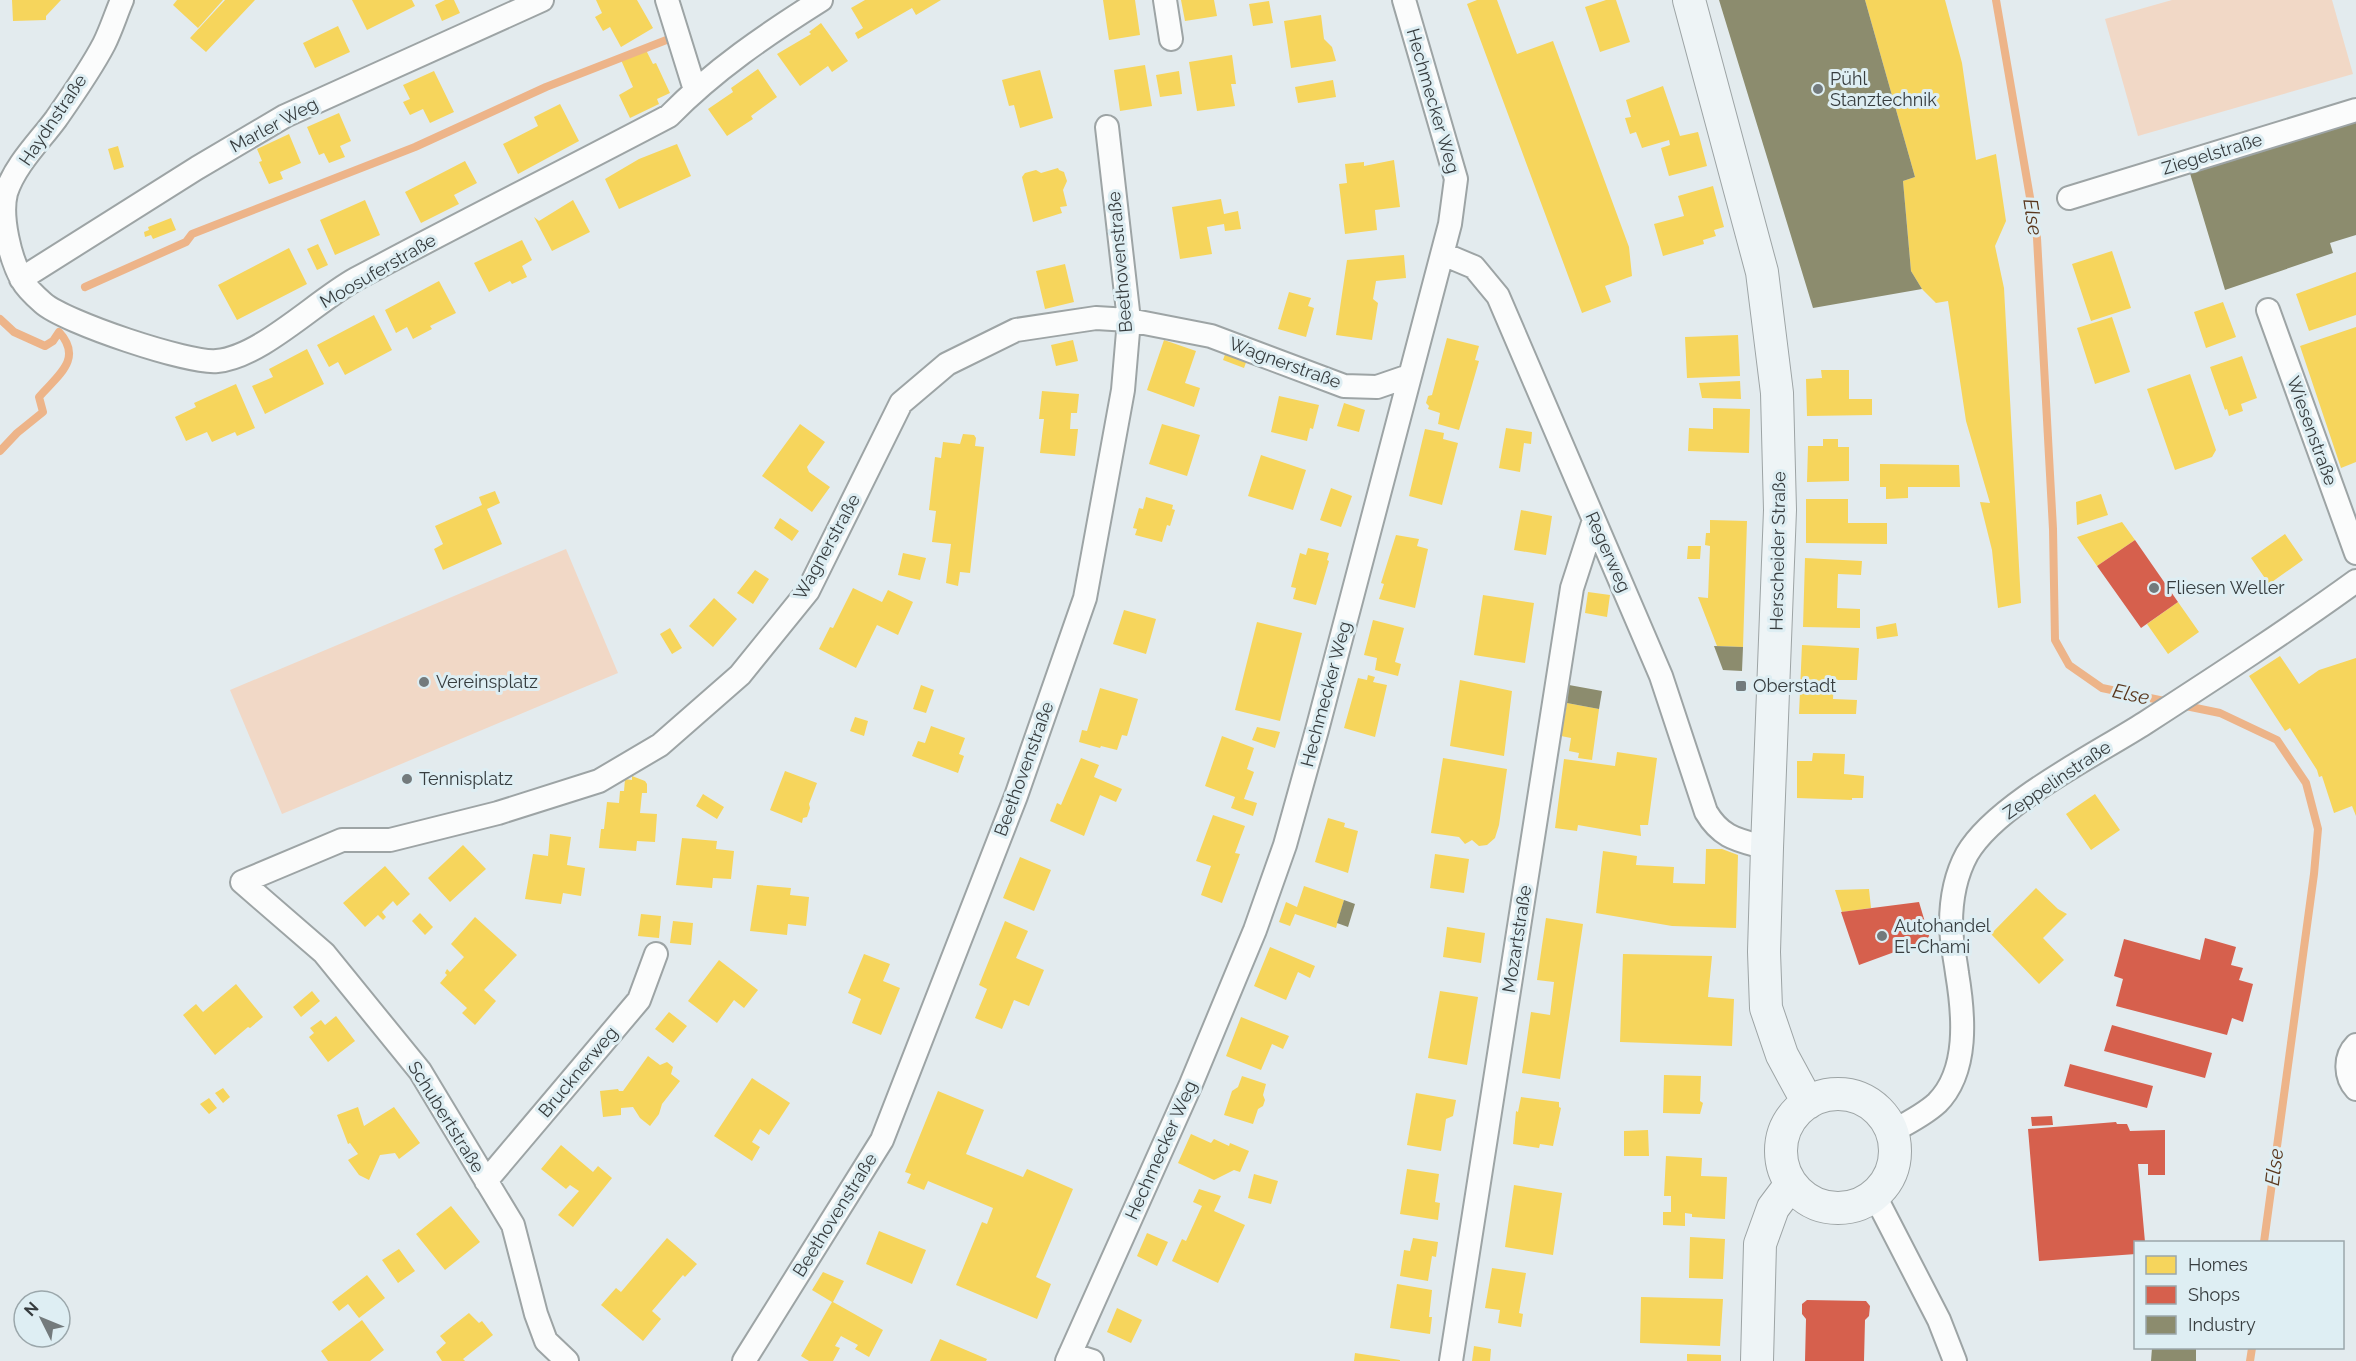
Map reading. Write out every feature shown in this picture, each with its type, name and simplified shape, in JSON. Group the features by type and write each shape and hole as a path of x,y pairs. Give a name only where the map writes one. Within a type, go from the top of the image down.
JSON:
{"main road":[{"name":"Herscheider Straße","path":"1689,0 1762,272 1778,393 1780,510 1764,952 1766,1008 1782,1055 1808,1103"},
{"path":"1830,1095 1854,1097 1875,1109 1891,1132 1894,1154 1892,1166 1883,1186 1854,1206 1828,1207 1804,1197 1791,1184 1782,1163 1782,1140 1786,1127 1794,1115 1808,1103 1830,1095"},
{"path":"1757,1361 1760,1244 1773,1208 1791,1184"}],"street":[{"name":"Haydnstraße","path":"21,279 7,238 4,215 6,194 28,154 56,119 104,44 122,0"},
{"name":"Marler Weg","path":"21,279 197,168 285,116 542,0"},
{"path":"667,0 695,90"},
{"name":"Moosuferstraße","path":"21,279 28,289 47,306 70,319 137,343 175,354 215,361 248,352 353,281 669,116 695,90 768,33 821,0"},
{"path":"1166,0 1171,39"},
{"name":"Hechmecker Weg","path":"1068,1357 1191,1084 1255,930 1285,845 1443,254 1456,179 1404,0"},
{"name":"Ziegelstraße","path":"2069,198 2356,110"},
{"name":"Beethovenstraße","path":"744,1361 882,1140 1016,796 1085,598 1123,390 1129,320 1107,127"},
{"name":"Regerweg","path":"1443,254 1474,267 1498,296 1661,676 1706,812 1712,822 1728,837 1767,848"},
{"name":"Wiesenstraße","path":"2268,310 2356,553"},
{"name":"Wagnerstraße","path":"242,882 342,840 390,840 498,813 599,781 660,745 740,675 808,591 901,403 946,364 1016,330 1096,318 1129,320 1211,336 1344,386 1377,387 1409,376"},
{"name":"Mozartstraße","path":"1450,1361 1572,588 1594,520"},
{"name":"Zeppelinstraße","path":"1891,1132 1935,1105 1946,1092 1957,1069 1962,1041 1962,1021 1951,925 1955,886 1967,855 1988,829 2014,806 2205,683 2356,581"},
{"name":"Schubertstraße","path":"242,882 324,953 420,1071 513,1225 536,1314 546,1341 567,1361"},
{"name":"Brucknerweg","path":"486,1181 639,1000 656,954"},
{"path":"2356,1045 2347,1061 2348,1074 2356,1089"},
{"path":"1874,1194 1939,1320 1955,1361"},
{"path":"1068,1357 1092,1361"}],"shaded area":[{"path":"2172,0 2332,0 2353,74 2138,136 2105,19"},
{"name":"Vereinsplatz","path":"566,549 618,673 282,814 230,690"}],"building: Homes":[{"path":"12,0 61,0 46,16 46,20 13,21"},
{"path":"177,0 223,0 198,28 173,5"},
{"path":"225,0 255,0 206,52 190,38"},
{"path":"352,0 412,0 415,6 367,30"},
{"path":"445,0 454,0 460,13 442,21 435,5"},
{"path":"596,0 637,0 653,28 621,47 610,27 603,31 595,17 602,13"},
{"path":"865,0 941,0 916,15 912,8 858,39 855,33 863,28 851,8"},
{"path":"1103,0 1135,0 1140,35 1109,40"},
{"path":"1181,0 1214,0 1217,16 1185,21"},
{"path":"1477,0 1497,0 1517,54 1553,41 1629,247 1632,276 1605,286 1611,302 1582,313 1467,4"},
{"path":"1606,0 1616,0 1630,42 1600,52 1585,7"},
{"path":"1865,0 1945,0 1962,63 1976,160 1996,154 2006,221 1995,246 2004,288 2021,603 1998,608 1992,550 1980,502 1990,503 1966,421 1948,301 1936,303 1922,289 1911,271 1903,181 1915,177"},
{"path":"1269,1 1273,23 1253,26 1249,4"},
{"path":"1321,15 1324,39 1332,47 1336,61 1291,68 1284,21"},
{"path":"821,23 848,61 832,72 828,66 800,86 777,54 811,34 809,32"},
{"path":"338,26 350,52 315,68 303,43"},
{"path":"646,50 653,64 656,63 670,93 657,99 659,104 630,118 619,95 633,87 621,60"},
{"path":"1232,55 1236,84 1231,84 1235,106 1197,111 1189,62"},
{"path":"1145,65 1152,106 1120,111 1114,70"},
{"path":"758,69 777,97 751,116 753,119 727,136 708,109 733,92 731,88"},
{"path":"1040,70 1053,118 1020,128 1014,105 1009,106 1002,80"},
{"path":"434,71 454,112 430,123 423,109 410,115 403,102 410,99 403,85"},
{"path":"1179,71 1182,94 1160,97 1156,75"},
{"path":"1333,80 1336,97 1298,103 1295,87"},
{"path":"1663,86 1680,136 1698,132 1707,166 1669,176 1661,148 1670,145 1669,140 1642,148 1636,132 1630,134 1625,118 1631,117 1626,100"},
{"path":"560,104 579,141 518,174 503,144 538,126 534,117"},
{"path":"339,113 351,141 340,146 345,157 329,163 324,153 319,155 307,127"},
{"path":"289,134 301,163 280,172 283,179 269,184 259,162 262,161 257,149"},
{"path":"677,144 691,176 619,209 605,179 639,159"},
{"path":"118,146 124,167 114,170 108,149"},
{"path":"1394,160 1400,207 1375,210 1377,230 1345,234 1339,184 1347,183 1345,164 1364,162 1364,166"},
{"path":"465,161 477,183 454,195 459,204 421,223 405,192"},
{"path":"1058,168 1064,172 1067,181 1063,190 1067,206 1060,207 1062,213 1033,222 1022,177 1025,173 1036,170 1041,173"},
{"path":"1713,186 1724,227 1714,230 1716,236 1703,240 1704,244 1663,256 1654,224 1684,216 1678,196"},
{"path":"1221,199 1224,214 1238,211 1241,229 1225,231 1224,224 1207,227 1212,254 1180,259 1172,207"},
{"path":"365,200 380,235 335,255 320,220"},
{"path":"573,200 590,232 552,251 534,217 539,221"},
{"path":"171,218 176,230 153,239 151,235 145,237 144,232 149,230 148,227"},
{"path":"522,240 532,260 522,266 527,277 512,284 510,281 489,292 474,263"},
{"path":"318,244 328,265 317,270 307,249"},
{"path":"289,248 307,284 237,320 218,285"},
{"path":"2112,251 2131,308 2091,321 2072,264"},
{"path":"1404,255 1406,278 1376,281 1373,299 1378,303 1372,340 1336,335 1347,260"},
{"path":"1065,264 1074,302 1045,309 1036,271"},
{"path":"2356,272 2356,315 2309,331 2296,294"},
{"path":"439,281 456,313 430,326 432,329 413,339 407,327 396,333 385,310"},
{"path":"1289,292 1311,298 1308,306 1314,308 1306,337 1278,329"},
{"path":"2223,302 2236,337 2206,348 2194,312"},
{"path":"374,315 392,350 345,375 338,362 329,367 317,345"},
{"path":"2112,317 2130,372 2095,384 2077,328"},
{"path":"2356,327 2356,462 2341,468 2300,346"},
{"path":"1738,335 1740,376 1687,378 1685,337"},
{"path":"1447,338 1479,346 1475,360 1479,361 1459,430 1438,424 1440,413 1428,409 1429,406 1426,403 1428,396 1432,395"},
{"path":"1073,340 1078,361 1056,366 1051,345"},
{"path":"1164,340 1196,351 1185,383 1200,388 1194,407 1147,390"},
{"path":"307,349 324,384 265,414 252,386 273,377 269,369"},
{"path":"1227,349 1248,357 1244,368 1223,360"},
{"path":"2242,356 2257,398 2241,404 2243,411 2229,416 2210,367"},
{"path":"1821,370 1849,370 1849,399 1872,399 1872,415 1807,416 1806,379 1822,378"},
{"path":"2190,374 2216,450 2212,457 2175,470 2147,389"},
{"path":"1740,381 1741,399 1702,398 1699,383"},
{"path":"236,384 255,428 237,436 235,432 212,442 207,432 186,441 175,417 196,407 194,403"},
{"path":"1042,391 1079,394 1077,413 1071,413 1070,429 1078,429 1075,456 1040,453 1044,419 1039,419"},
{"path":"1279,396 1319,405 1313,429 1310,428 1307,441 1271,432"},
{"path":"1344,403 1365,410 1359,432 1337,426"},
{"path":"1713,408 1750,409 1749,453 1688,451 1689,428 1713,429"},
{"path":"800,424 825,442 807,467 809,472 830,487 812,512 762,476"},
{"path":"1162,424 1200,435 1187,476 1149,464"},
{"path":"1506,428 1532,432 1531,444 1524,443 1520,472 1499,468"},
{"path":"1425,429 1444,433 1443,439 1458,443 1442,505 1409,496"},
{"path":"963,434 974,435 975,446 984,447 970,573 960,572 958,586 946,583 951,544 932,542 936,511 929,510 935,457 941,458 943,442 960,444"},
{"path":"1823,439 1838,439 1838,447 1849,447 1849,481 1807,482 1808,446 1823,446"},
{"path":"1261,455 1306,470 1293,510 1248,496"},
{"path":"1880,464 1959,465 1960,487 1908,487 1908,498 1886,499 1886,487 1880,487"},
{"path":"1331,488 1352,496 1341,527 1320,520"},
{"path":"495,491 500,503 487,509 502,544 443,570 434,549 443,544 435,526 482,505 479,497"},
{"path":"2101,494 2108,515 2077,525 2076,502"},
{"path":"1146,497 1173,505 1172,509 1175,510 1162,542 1135,535 1137,529 1133,528 1139,508 1143,509"},
{"path":"1806,499 1848,499 1848,523 1887,523 1887,544 1806,543"},
{"path":"1521,510 1552,516 1546,555 1514,550"},
{"path":"780,518 799,531 792,541 774,528"},
{"path":"1710,520 1747,521 1743,647 1717,646 1698,597 1708,598 1710,546 1705,545 1706,533 1710,533"},
{"path":"2122,522 2135,540 2097,566 2077,537"},
{"path":"2285,534 2303,560 2269,584 2251,558"},
{"path":"1396,535 1419,539 1417,546 1428,549 1415,608 1379,599 1384,584 1381,583"},
{"path":"1688,546 1701,546 1700,559 1687,559"},
{"path":"1308,548 1329,553 1327,560 1329,561 1316,605 1293,599 1296,588 1291,587 1300,553 1306,555"},
{"path":"903,553 926,558 920,580 898,575"},
{"path":"1805,558 1862,561 1861,575 1838,574 1837,608 1860,609 1860,628 1803,627"},
{"path":"755,570 769,579 753,604 737,593"},
{"path":"853,588 882,602 888,590 913,602 898,635 877,625 856,668 819,649 830,627 833,628"},
{"path":"1588,592 1610,595 1607,617 1585,613"},
{"path":"1483,595 1534,603 1525,663 1474,655"},
{"path":"714,598 737,619 713,647 689,626"},
{"path":"2178,602 2199,632 2168,654 2147,624"},
{"path":"1124,610 1156,619 1146,654 1113,644"},
{"path":"1373,620 1404,628 1395,662 1401,664 1398,676 1375,670 1377,658 1364,655"},
{"path":"1257,622 1302,633 1280,721 1235,710"},
{"path":"1896,623 1898,636 1877,639 1876,627"},
{"path":"670,628 682,648 672,654 660,634"},
{"path":"1802,645 1859,648 1857,680 1834,680 1833,699 1857,700 1856,714 1799,714"},
{"path":"2280,656 2299,684 2319,670 2356,658 2356,816 2352,806 2334,813 2322,776 2319,777 2317,770 2290,728 2285,731 2249,676"},
{"path":"1368,675 1375,677 1373,682 1387,685 1375,737 1344,728 1358,678 1367,680"},
{"path":"1460,680 1512,691 1504,756 1450,746"},
{"path":"921,685 934,690 926,713 913,709"},
{"path":"1100,688 1138,699 1127,736 1122,735 1117,750 1079,742 1082,730 1087,731"},
{"path":"1567,703 1599,709 1592,760 1578,758 1579,753 1569,751 1571,738 1561,736"},
{"path":"855,717 868,721 864,736 850,731"},
{"path":"931,726 965,738 959,754 964,756 958,773 912,756 918,741 925,743"},
{"path":"1257,727 1280,732 1275,748 1252,740"},
{"path":"1222,736 1254,748 1247,769 1254,772 1244,799 1257,803 1253,816 1231,808 1235,797 1205,786"},
{"path":"1617,752 1657,758 1648,825 1640,825 1641,836 1578,825 1577,831 1555,828 1564,759 1615,766"},
{"path":"1813,753 1845,754 1844,774 1864,776 1863,798 1852,798 1852,800 1797,798 1797,761 1812,761"},
{"path":"1081,758 1099,765 1094,777 1122,789 1116,802 1100,795 1084,836 1050,821 1057,803 1061,805"},
{"path":"1443,758 1507,769 1499,825 1495,838 1487,845 1479,846 1472,840 1465,844 1459,837 1431,833"},
{"path":"785,771 817,783 807,817 803,818 802,823 770,810"},
{"path":"632,776 647,784 647,793 642,793 640,813 657,814 655,842 637,841 636,851 599,848 607,802 619,803 620,791 624,791 625,779 632,780"},
{"path":"703,794 724,807 717,819 696,806"},
{"path":"2095,794 2120,830 2091,850 2066,814"},
{"path":"1213,815 1245,826 1235,853 1240,854 1222,903 1201,895 1211,866 1196,861"},
{"path":"1328,818 1345,823 1344,827 1358,831 1348,873 1315,862"},
{"path":"550,834 571,837 567,865 585,868 581,896 563,893 561,904 525,899 533,854 548,856"},
{"path":"682,838 717,841 716,849 734,851 731,879 713,878 712,888 676,885"},
{"path":"463,845 486,869 450,902 428,878"},
{"path":"1706,849 1722,849 1738,855 1736,928 1672,926 1596,913 1603,851 1637,856 1636,865 1674,867 1673,883 1705,884"},
{"path":"1435,854 1469,859 1464,893 1430,888"},
{"path":"1020,857 1051,870 1034,911 1003,898"},
{"path":"385,866 410,894 397,906 393,901 382,912 386,917 383,920 378,915 365,927 343,903"},
{"path":"757,885 791,888 790,895 809,897 806,926 788,924 787,935 750,931"},
{"path":"1304,886 1344,900 1336,928 1295,914 1290,926 1279,922 1286,902 1297,907"},
{"path":"2036,888 2058,909 2067,914 2043,938 2064,960 2039,984 1991,934"},
{"path":"1869,889 1871,908 1842,912 1835,890"},
{"path":"420,913 433,927 425,935 412,921"},
{"path":"641,914 661,916 659,938 638,936"},
{"path":"475,917 517,955 484,990 496,1001 475,1025 462,1013 467,1008 440,983 447,975 445,973 447,969 450,972 464,957 451,944"},
{"path":"1546,918 1583,924 1560,1079 1522,1073 1531,1012 1550,1015 1554,982 1537,980"},
{"path":"673,921 693,923 691,945 670,943"},
{"path":"1005,921 1028,931 1016,958 1044,970 1029,1006 1014,1000 1002,1029 975,1018 987,989 979,985"},
{"path":"1447,927 1485,933 1481,963 1443,957"},
{"path":"1270,947 1315,966 1310,978 1298,972 1286,1000 1254,986"},
{"path":"864,954 890,964 883,981 900,988 881,1035 852,1023 861,999 848,993"},
{"path":"1623,954 1712,956 1708,997 1734,999 1732,1046 1620,1042"},
{"path":"719,960 758,990 744,1008 734,1000 717,1023 688,1001"},
{"path":"236,984 263,1017 215,1055 183,1015 196,1004 203,1012"},
{"path":"312,991 320,1001 301,1017 293,1007"},
{"path":"1440,991 1478,997 1467,1065 1428,1058"},
{"path":"669,1012 687,1026 673,1043 655,1029"},
{"path":"336,1016 355,1041 328,1062 309,1037 314,1033 310,1028 321,1020 325,1025"},
{"path":"1241,1017 1289,1036 1283,1049 1272,1044 1261,1070 1226,1056"},
{"path":"648,1056 660,1065 667,1062 673,1067 671,1074 680,1081 662,1104 659,1114 650,1126 640,1118 633,1107 621,1108 621,1115 603,1117 600,1091 618,1089 623,1091"},
{"path":"1664,1075 1701,1076 1700,1101 1703,1103 1700,1114 1663,1113"},
{"path":"1242,1076 1266,1084 1263,1095 1265,1100 1263,1106 1258,1109 1253,1124 1224,1115 1232,1091 1238,1087"},
{"path":"752,1078 790,1103 769,1135 760,1129 752,1142 760,1147 752,1161 714,1136"},
{"path":"223,1088 230,1097 223,1103 215,1093"},
{"path":"938,1091 984,1110 966,1154 1023,1177 1027,1169 1073,1189 1036,1277 1051,1284 1037,1319 956,1285 982,1222 987,1224 993,1208 928,1181 924,1190 907,1183 911,1174 905,1172"},
{"path":"1416,1093 1456,1100 1453,1116 1446,1119 1441,1151 1407,1145"},
{"path":"1521,1097 1559,1102 1561,1108 1553,1146 1540,1144 1539,1148 1513,1144 1516,1111 1518,1112"},
{"path":"209,1098 217,1108 209,1114 200,1104"},
{"path":"358,1107 364,1126 394,1107 420,1143 399,1159 395,1153 380,1155 369,1180 359,1175 348,1160 358,1154 350,1143 348,1144 337,1115"},
{"path":"1648,1130 1649,1156 1624,1156 1624,1131"},
{"path":"1191,1134 1211,1143 1214,1139 1249,1151 1240,1172 1234,1170 1214,1180 1178,1163"},
{"path":"561,1145 593,1172 598,1166 612,1178 573,1227 558,1215 579,1191 570,1185 566,1189 541,1169"},
{"path":"1666,1156 1702,1158 1701,1176 1727,1177 1725,1219 1692,1217 1692,1214 1685,1213 1685,1226 1663,1225 1663,1212 1671,1212 1671,1196 1664,1196"},
{"path":"1407,1169 1439,1174 1435,1202 1440,1203 1438,1220 1400,1214"},
{"path":"1254,1174 1278,1181 1271,1204 1248,1198"},
{"path":"1514,1185 1562,1193 1553,1255 1505,1247"},
{"path":"1199,1189 1221,1196 1214,1211 1245,1225 1218,1283 1172,1261 1182,1239 1186,1241 1202,1206 1193,1202"},
{"path":"451,1206 480,1242 445,1270 416,1234"},
{"path":"879,1231 926,1250 912,1284 866,1264"},
{"path":"1147,1233 1168,1242 1157,1266 1137,1256"},
{"path":"1690,1237 1725,1239 1723,1279 1689,1278"},
{"path":"667,1238 697,1264 685,1277 683,1275 652,1311 661,1319 643,1341 601,1305 616,1288 621,1292"},
{"path":"1413,1238 1438,1242 1436,1257 1432,1256 1428,1281 1400,1276 1404,1250 1410,1251"},
{"path":"399,1249 415,1271 398,1283 382,1260"},
{"path":"1492,1268 1526,1273 1519,1313 1523,1314 1521,1327 1498,1323 1500,1310 1485,1308"},
{"path":"823,1272 844,1281 833,1302 883,1330 869,1357 855,1349 858,1345 841,1336 835,1346 840,1348 833,1361 809,1361 801,1356 832,1302 812,1290"},
{"path":"367,1275 385,1298 359,1318 348,1304 339,1311 332,1302"},
{"path":"1397,1284 1432,1290 1430,1334 1390,1328"},
{"path":"1641,1297 1723,1299 1720,1346 1640,1343"},
{"path":"1117,1308 1142,1320 1131,1343 1107,1332"},
{"path":"469,1313 479,1323 482,1321 493,1335 463,1359 465,1361 442,1361 436,1352 446,1343 440,1336"},
{"path":"362,1320 384,1350 370,1361 328,1361 321,1351"},
{"path":"940,1339 987,1359 986,1361 930,1361"},
{"path":"1474,1346 1491,1349 1490,1361 1472,1361"},
{"path":"1355,1353 1400,1360 1400,1361 1354,1361"},
{"path":"1687,1354 1721,1355 1721,1361 1687,1361"}],"building: Shops":[{"path":"2135,540 2178,602 2141,628 2097,566"},
{"path":"1919,902 1930,939 1859,965 1841,912"},
{"path":"2205,938 2236,947 2231,965 2243,968 2239,980 2253,984 2243,1022 2232,1018 2227,1035 2116,1006 2123,979 2114,976 2124,939 2200,960"},
{"path":"2112,1025 2212,1053 2205,1078 2104,1051"},
{"path":"2070,1064 2153,1086 2147,1108 2064,1086"},
{"path":"2052,1116 2053,1125 2032,1126 2031,1117"},
{"path":"2116,1122 2127,1124 2130,1131 2165,1130 2165,1175 2148,1175 2148,1164 2138,1164 2145,1241 2134,1241 2134,1254 2039,1261 2028,1129"},
{"path":"1807,1300 1866,1301 1870,1306 1869,1316 1865,1320 1864,1361 1805,1361 1806,1319 1802,1314 1802,1304"}],"building: Industry":[{"name":"Pühl Stanztechnik","path":"1719,0 1865,0 1915,177 1903,181 1911,271 1922,289 1813,308"},
{"path":"2356,122 2356,235 2330,243 2333,253 2225,290 2189,170"},
{"path":"1714,646 1743,647 1742,671 1723,670"},
{"path":"1569,685 1602,691 1599,709 1567,703"},
{"path":"1344,900 1355,904 1348,927 1337,923"},
{"path":"2152,1349 2196,1349 2196,1361 2151,1361"}],"waterway":[{"name":"Else","path":"1996,0 2037,238 2053,529 2055,640 2069,665 2102,688 2169,702"},
{"path":"85,287 186,242 192,234 415,147 546,87 669,39"},
{"path":"0,319 14,332 45,346 53,341 59,332 69,351 65,367 39,397 43,412 17,433 0,451"},
{"name":"Else","path":"2181,705 2220,713 2277,740 2306,783 2318,829 2314,874 2264,1241"},
{"name":"Else","path":"2250,1361 2252,1349"}],"place":[{"name":"Pühl Stanztechnik","path":"1818,89"},
{"name":"Fliesen Weller","path":"2154,588"},
{"name":"Vereinsplatz","path":"424,682"},
{"name":"Oberstadt","path":"1741,686"},
{"name":"Tennisplatz","path":"407,779"},
{"name":"Autohandel El-Chami","path":"1882,936"}]}
